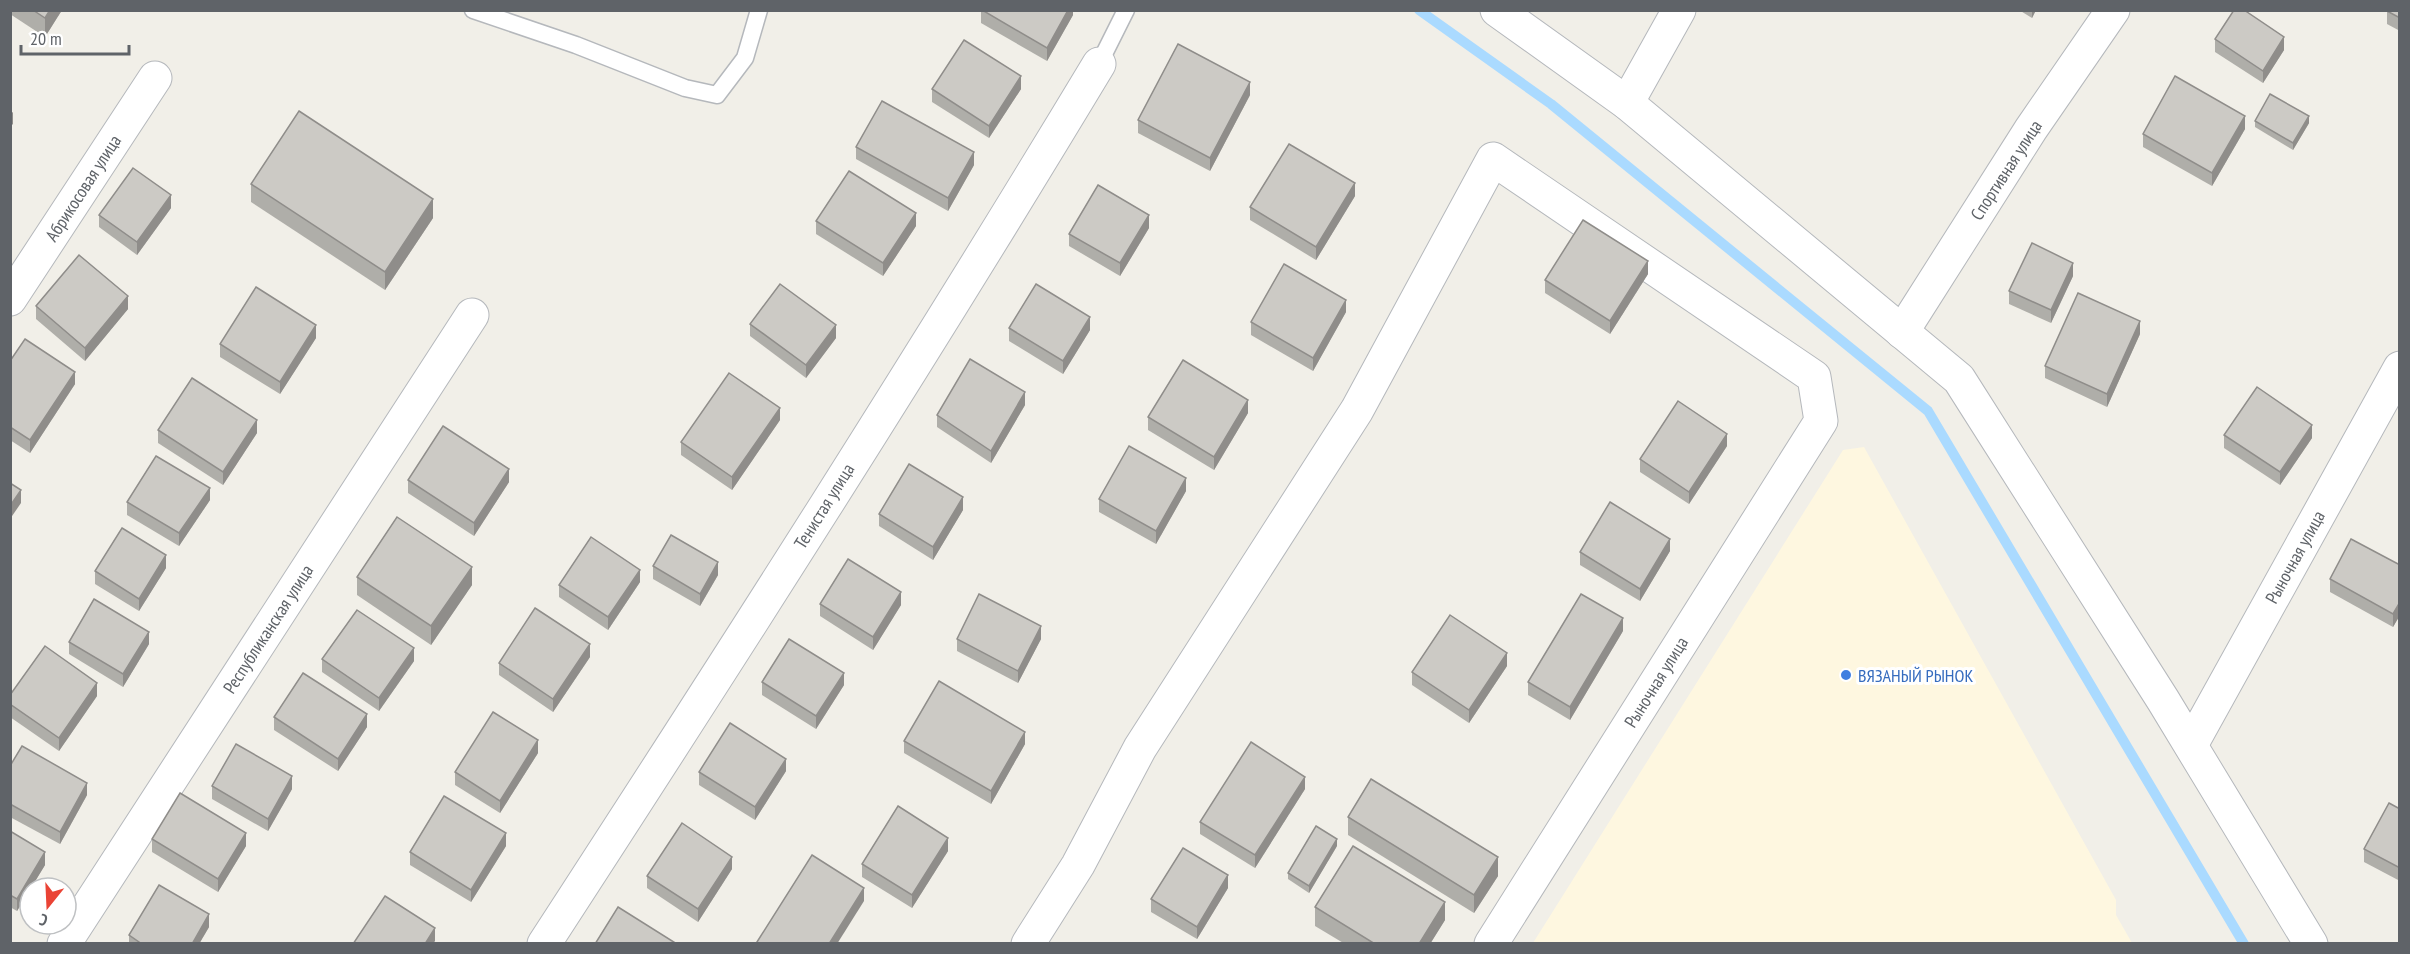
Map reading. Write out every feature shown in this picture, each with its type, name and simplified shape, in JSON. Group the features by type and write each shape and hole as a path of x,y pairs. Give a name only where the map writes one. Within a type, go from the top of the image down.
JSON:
{"street":[{"path":"1497,10 1627,103 1959,379 2191,745 2312,944"},
{"path":"1627,103 1679,10"},
{"name":"Спортивная улица","path":"1902,332 2031,129 2113,10"},
{"name":"Тенистая улица","path":"544,944 709,689 1019,197 1099,64"},
{"name":"Абрикосовая улица","path":"10,299 155,78"},
{"name":"Рыночная улица","path":"1028,944 1078,865 1140,748 1358,410 1493,159 1814,377 1821,421 1491,944"},
{"name":"Республиканская улица","path":"64,944 472,315"},
{"name":"Рыночная улица","path":"2191,745 2400,368"}],"lane":[{"path":"473,10 576,45 685,87 717,95 745,58 759,10"},
{"path":"1099,64 1126,10"}],"shaded area":[{"name":"ВЯЗАНЫЙ РЫНОК","path":"1864,447 2116,900 2116,915 2132,943 1533,943 1843,450"}],"building":[{"path":"33,10 50,10 45,18"},
{"path":"982,10 1068,10 1047,48"},
{"path":"2234,10 2244,10 2284,37 2263,71 2215,39"},
{"path":"2400,10 2400,18 2387,11"},
{"path":"964,40 1021,76 989,126 932,89"},
{"path":"1178,44 1250,82 1210,158 1138,120"},
{"path":"2175,76 2245,116 2212,173 2143,134"},
{"path":"2270,94 2309,116 2293,143 2255,121"},
{"path":"882,101 974,152 948,198 856,147"},
{"path":"299,111 433,199 385,272 251,184"},
{"path":"1289,144 1355,183 1316,247 1250,207"},
{"path":"133,168 171,195 137,242 99,215"},
{"path":"849,171 916,213 883,263 816,221"},
{"path":"1098,185 1149,215 1120,263 1069,234"},
{"path":"1583,220 1648,261 1610,321 1545,280"},
{"path":"2032,243 2073,263 2051,310 2009,291"},
{"path":"79,255 128,296 85,348 36,306"},
{"path":"1284,264 1346,300 1313,358 1251,322"},
{"path":"780,284 836,325 806,365 750,324"},
{"path":"1036,284 1090,317 1063,361 1009,328"},
{"path":"256,287 316,325 280,382 220,344"},
{"path":"2078,293 2140,321 2107,394 2045,366"},
{"path":"25,339 75,372 30,440 10,427 10,361"},
{"path":"970,359 1025,392 991,451 937,415"},
{"path":"1183,360 1248,400 1214,457 1148,417"},
{"path":"729,373 780,408 732,477 681,442"},
{"path":"192,378 257,420 223,472 158,430"},
{"path":"2257,387 2312,425 2280,472 2224,435"},
{"path":"1678,401 1727,434 1689,492 1640,459"},
{"path":"443,426 509,469 474,523 408,480"},
{"path":"1129,446 1186,478 1156,531 1099,499"},
{"path":"156,456 210,488 179,533 127,502"},
{"path":"909,464 963,497 933,547 879,514"},
{"path":"10,483 21,490 10,506"},
{"path":"1610,502 1670,539 1640,589 1580,552"},
{"path":"397,517 472,567 431,626 357,577"},
{"path":"122,528 166,555 139,599 95,571"},
{"path":"671,535 718,562 700,594 653,566"},
{"path":"591,537 640,570 608,617 559,585"},
{"path":"2351,539 2400,565 2400,602 2393,614 2330,579"},
{"path":"848,559 901,592 873,637 820,604"},
{"path":"979,594 1041,626 1018,671 957,639"},
{"path":"1581,594 1623,618 1570,707 1528,682"},
{"path":"94,599 149,632 123,674 69,642"},
{"path":"535,608 590,644 553,699 499,663"},
{"path":"357,610 414,648 379,698 322,659"},
{"path":"1450,615 1507,653 1469,710 1412,672"},
{"path":"789,639 844,673 816,716 762,682"},
{"path":"45,646 97,683 59,738 10,704 10,695"},
{"path":"303,673 367,714 338,759 274,717"},
{"path":"939,681 1025,732 991,791 904,741"},
{"path":"493,712 538,740 500,801 455,772"},
{"path":"730,723 786,759 755,807 699,772"},
{"path":"1251,742 1305,777 1255,855 1200,822"},
{"path":"236,744 292,776 268,819 212,786"},
{"path":"22,746 87,783 60,832 10,804 10,766"},
{"path":"1371,779 1498,857 1474,895 1348,817"},
{"path":"180,793 246,833 218,879 152,839"},
{"path":"444,796 506,833 471,890 410,852"},
{"path":"2389,803 2400,809 2400,868 2364,849"},
{"path":"898,806 948,838 912,895 862,864"},
{"path":"682,823 732,857 698,909 647,876"},
{"path":"1316,826 1337,839 1309,886 1288,873"},
{"path":"10,831 45,852 31,876 18,876 17,899 10,895"},
{"path":"1353,846 1445,902 1419,944 1375,944 1315,907"},
{"path":"1183,848 1228,875 1197,927 1151,899"},
{"path":"812,855 864,888 829,944 759,944 757,942"},
{"path":"159,885 209,914 192,944 142,944 129,935"},
{"path":"385,896 435,928 425,944 353,944"},
{"path":"618,907 677,944 595,944"}],"waterway":[{"path":"1419,10 1551,104 1928,411 2244,944"}],"place":[{"name":"ВЯЗАНЫЙ РЫНОК","path":"1846,675"}]}
